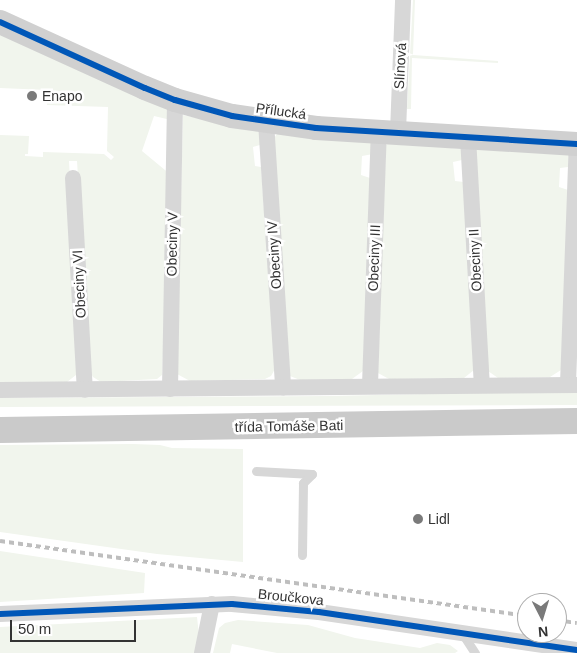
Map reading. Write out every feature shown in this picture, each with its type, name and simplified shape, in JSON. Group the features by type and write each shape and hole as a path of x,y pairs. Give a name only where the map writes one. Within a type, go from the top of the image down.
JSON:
{"main road":[{"name":"třída Tomáše Bati","path":"0,430 577,421"}],"street":[{"name":"Slínová","path":"388,132 403,0"},
{"name":"Přílucká","path":"0,22 175,100 232,116 266,122 388,132 577,144"},
{"name":"Obeciny V","path":"170,389 175,100"},
{"name":"Obeciny IV","path":"266,122 283,387"},
{"name":"Obeciny III","path":"370,385 388,132"},
{"name":"Obeciny II","path":"468,137 482,384"},
{"path":"0,390 573,384 577,144"},
{"name":"Obeciny VI","path":"73,178 86,390"},
{"path":"202,653 212,604"},
{"name":"Broučkova","path":"0,614 212,604 275,607 462,633 573,651"}],"lane":[{"path":"256,472 312,474 303,482 302,554"},
{"path":"462,633 475,653"}],"shaded area":[{"path":"413,0 415,0 413,55 498,61 498,63 412,58 411,109 407,109"},
{"path":"0,34 167,107 171,120 154,116 142,151 171,175 162,375 157,379 101,382 93,377 90,371 77,161 69,161 80,366 76,375 67,382 0,383 0,135 29,136 28,154 25,154 25,156 43,157 43,152 104,154 111,160 114,157 107,151 108,107 47,105 47,90 0,88"},
{"path":"183,115 261,132 263,144 253,147 255,166 261,167 275,369 271,376 265,379 190,381 177,374"},
{"path":"277,134 372,141 373,154 362,156 361,175 370,178 363,371 352,379 300,380 290,376 274,138"},
{"path":"389,143 463,149 462,160 453,162 455,181 464,182 474,370 464,378 389,379 378,373 386,145"},
{"path":"481,148 569,155 568,167 560,168 559,187 568,190 561,370 550,377 498,378 488,371 476,150"},
{"path":"577,391 577,405 0,407 0,398 330,396"},
{"path":"0,445 160,445 172,448 243,449 243,562 157,554 0,532"},
{"path":"0,551 145,573 144,593 0,602"},
{"path":"197,617 199,635 195,653 0,653 0,627"},
{"path":"238,620 308,625 355,638 420,648 437,643 450,645 458,651 455,653 277,653 232,644 230,653 213,653 219,628 225,623"}],"railway":[{"path":"0,541 517,615"},
{"path":"567,622 577,623"}],"cycle path":[{"path":"0,22 145,88 175,100 232,116 316,128 577,144"},
{"path":"0,614 232,604 319,612 577,650"}],"place":[{"name":"Enapo","path":"32,96"},
{"name":"Lidl","path":"418,519"}]}
